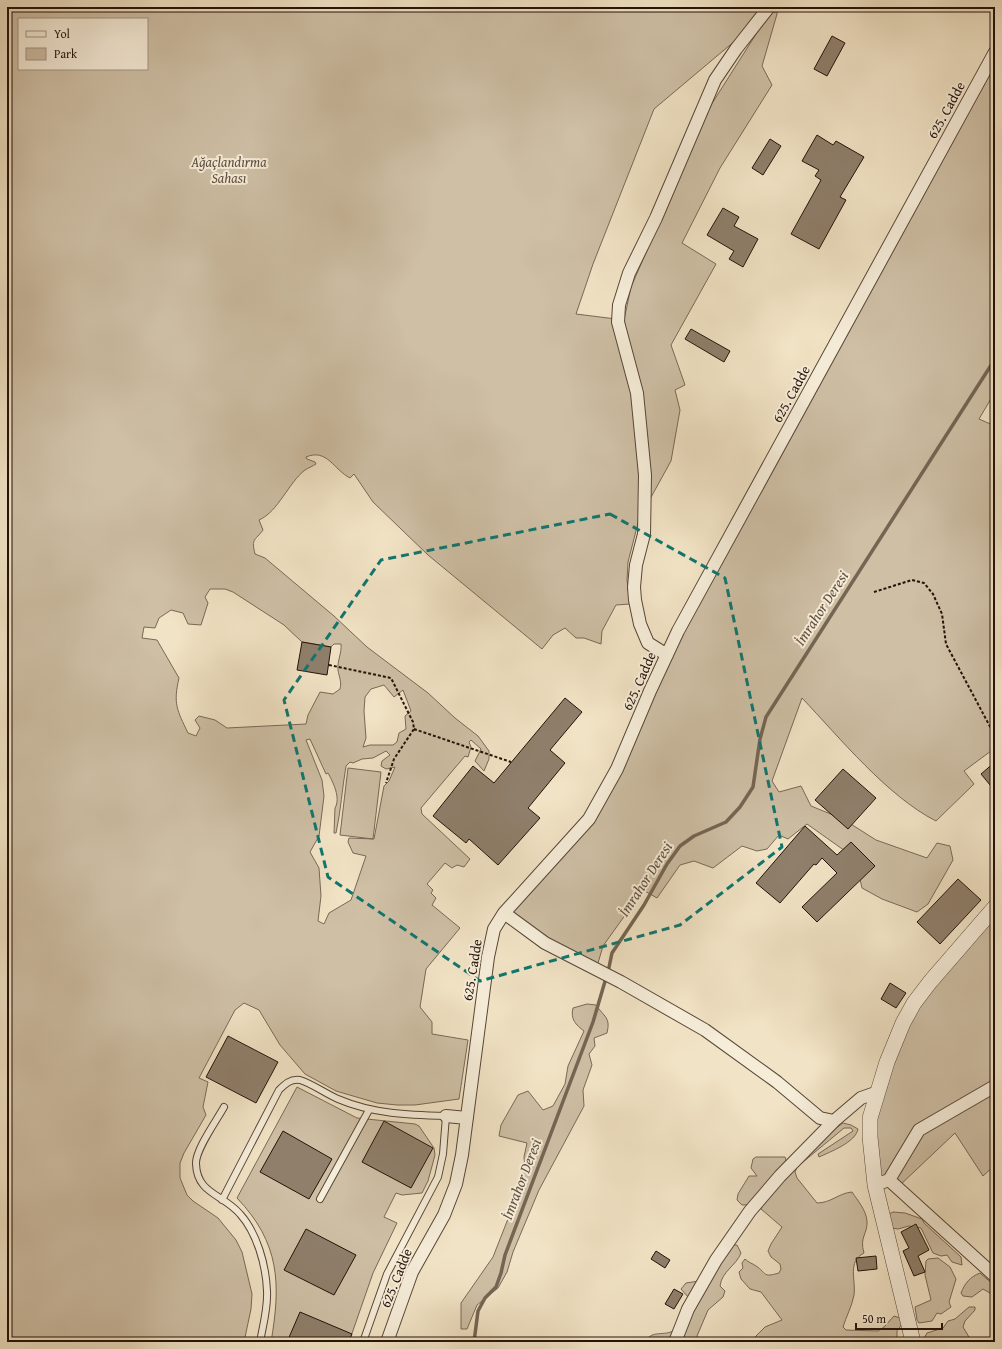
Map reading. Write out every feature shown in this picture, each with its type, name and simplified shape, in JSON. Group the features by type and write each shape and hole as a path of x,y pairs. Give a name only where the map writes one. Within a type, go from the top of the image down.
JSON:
{"street":[{"path":"667,655 648,643 640,624 635,600 634,587 636,565 644,534 645,475 637,393 618,322 619,305 629,273 656,218 716,80 736,49 769,7"},
{"name":"625. Cadde","path":"387,1342 412,1272 444,1215 456,1184 462,1155 488,957 494,929 504,913 589,818 617,769 667,655 995,52"},
{"path":"913,1342 875,1185 870,1125 878,1092 903,1023 914,1003 930,982 995,907"},
{"path":"504,913 545,943 614,979 705,1030 777,1082 820,1118 834,1121"},
{"path":"875,1185 889,1180 919,1130 995,1086"},
{"path":"675,1342 688,1309 716,1260 746,1218 780,1176 834,1121 861,1098 878,1092"},
{"path":"446,1116 467,1118"},
{"path":"889,1180 995,1276"}],"lane":[{"path":"222,1200 279,1090 288,1082 299,1080 338,1099 369,1110 395,1114 446,1116 443,1154 438,1177 387,1274 362,1342"},
{"path":"224,1107 200,1149 195,1162 198,1177 204,1188 240,1214 254,1236 263,1261 268,1291 266,1312 260,1342"},
{"path":"320,1200 369,1110"}],"path":[{"path":"874,592 912,580 924,583 933,594 942,614 946,644 995,736"},
{"path":"329,665 391,678 413,722 414,729 394,759 386,783"},
{"path":"414,729 511,762"}],"highlighted area":[{"path":"610,514 725,578 782,847 680,925 480,981 328,877 284,700 381,560"}],"green space":[{"name":"Ağaçlandırma Sahası","path":"7,7 769,7 755,24 654,109 593,264 576,314 624,320 631,287 711,105 765,20 773,12 777,12 762,66 772,85 720,168 682,243 716,264 671,345 685,385 675,390 680,410 671,461 639,519 628,562 627,580 630,604 616,605 602,631 601,644 584,638 576,638 565,628 553,635 542,649 428,555 373,502 354,474 350,478 330,461 319,455 306,457 316,464 299,475 278,504 266,516 259,520 263,530 254,540 253,545 255,554 265,558 334,616 367,647 428,693 455,718 478,736 489,751 489,759 484,771 475,761 481,749 471,740 469,742 471,747 468,757 465,756 421,808 422,814 470,859 464,867 457,865 452,868 445,863 427,884 433,890 431,893 436,898 432,905 460,928 426,969 420,1007 432,1022 432,1034 468,1040 459,1099 415,1105 397,1105 377,1103 336,1091 305,1074 280,1045 259,1010 244,1003 235,1010 199,1078 208,1082 203,1107 206,1115 184,1153 180,1163 180,1178 187,1195 193,1201 218,1218 236,1240 242,1252 252,1294 251,1309 244,1342 7,1342","holes":["210,589 225,589 233,592 284,625 302,642 331,647 334,644 341,644 338,667 341,682 340,689 333,694 320,692 308,715 306,724 227,728 215,720 199,716 195,720 200,728 196,736 188,733 181,718 176,701 179,678 157,640 142,638 144,627 155,628 159,618 171,610 183,613 188,624 201,625 208,603 205,597","384,685 394,697 403,690 411,711 405,716 406,729 399,733 397,742 393,745 370,745 363,747 366,738 364,711 365,697 371,689","310,739 326,774 328,773 336,790 337,804 335,808 334,833 336,833 338,824 346,766 350,762 353,763 362,759 373,758 386,751 390,755 382,761 381,766 386,769 395,767 389,781 384,786 374,839 349,838 348,842 353,853 366,856 351,900 329,913 324,924 318,921 321,896 319,868 310,852 319,836 324,796 322,780 306,740"]},
{"path":"995,52 995,392 979,419 995,426 995,748 964,771 974,784 936,821 900,797 882,782 802,698 772,781 779,792 801,786 811,806 843,819 876,840 927,858 937,843 950,846 953,860 928,904 917,912 882,899 862,888 855,858 807,824 788,839 779,835 767,849 757,851 742,846 713,868 694,861 680,865 657,898 643,890 603,946 596,970 504,913 589,819 652,684"},
{"path":"348,768 381,772 373,839 340,835"},
{"path":"995,907 995,1165 983,1176 955,1133 898,1187 875,1185 870,1137 903,1023"},
{"path":"587,1004 596,1005 606,1018 608,1028 607,1033 594,1038 595,1046 589,1054 592,1065 583,1090 584,1106 539,1190 513,1252 507,1272 498,1288 477,1305 467,1329 461,1329 461,1303 493,1257 515,1201 525,1169 524,1157 527,1143 499,1136 501,1125 518,1095 528,1091 543,1110 553,1106 565,1084 568,1066 584,1031 573,1019 573,1008"},
{"path":"297,1087 357,1118 415,1124 419,1126 434,1148 435,1155 428,1181 422,1193 402,1195 396,1193 384,1217 397,1223 373,1273 349,1342 271,1342 276,1301 274,1265 262,1231 237,1198"},
{"path":"843,1123 858,1129 853,1138 842,1146 819,1157 818,1154 853,1131 851,1128 844,1128 797,1167 795,1172 797,1178 817,1203 822,1203 843,1194 852,1192 861,1206 867,1221 862,1243 864,1253 859,1257 854,1266 854,1295 843,1327 846,1330 878,1331 894,1316 900,1318 902,1324 897,1331 897,1342 753,1342 752,1340 765,1327 782,1320 761,1292 750,1289 741,1279 739,1272 743,1268 742,1263 745,1259 767,1275 779,1273 781,1269 780,1264 771,1257 768,1251 782,1227 761,1209 763,1204 742,1205 737,1200 738,1194 749,1176 757,1176 751,1168 753,1159 756,1157 785,1157 786,1160 782,1167"},
{"path":"893,1212 905,1213 922,1219 924,1223 961,1257 962,1265 952,1262 947,1255 941,1256 933,1253 921,1228 909,1226 898,1229 891,1228 889,1214"},
{"path":"730,1245 737,1245 741,1253 736,1262 723,1276 720,1286 725,1291 723,1297 708,1310 697,1336 699,1339 706,1342 645,1342 648,1338 655,1334 671,1332 677,1328 693,1296 688,1297 681,1289 686,1283 699,1281"},
{"path":"938,1258 950,1267 956,1279 949,1302 951,1307 941,1314 937,1313 932,1321 919,1323 917,1320 915,1307 931,1300 925,1275 926,1261 928,1259"},
{"path":"980,1273 995,1286 995,1296 983,1289 972,1297 963,1296 961,1293 966,1283 973,1276"},
{"path":"969,1307 975,1307 975,1310 965,1321 963,1327 972,1342 922,1342 927,1333 943,1328 948,1321 955,1319"}],"building":[{"path":"832,36 845,43 827,76 814,69"},
{"path":"817,135 833,145 836,141 864,157 840,197 846,200 819,249 791,234 821,180 815,176 819,170 802,161"},
{"path":"770,139 781,146 763,175 752,168"},
{"path":"723,208 739,217 734,226 758,239 743,267 729,259 734,251 707,235"},
{"path":"691,329 730,351 724,362 685,339"},
{"path":"302,642 331,647 327,675 297,670"},
{"path":"565,698 582,712 550,750 565,763 528,808 540,818 498,865 469,839 466,843 433,816 473,766 494,783"},
{"path":"995,762 995,791 981,774"},
{"path":"843,769 876,798 848,829 815,800"},
{"path":"805,826 837,855 851,842 875,866 817,922 802,907 837,873 822,858 816,865 814,864 780,903 756,883"},
{"path":"958,879 981,900 940,944 917,922"},
{"path":"890,983 906,993 896,1008 881,999"},
{"path":"228,1036 278,1062 256,1103 206,1077"},
{"path":"384,1121 433,1148 411,1188 362,1162"},
{"path":"283,1131 332,1159 309,1199 260,1172"},
{"path":"916,1224 929,1250 918,1256 925,1272 914,1276 903,1251 909,1248 901,1232"},
{"path":"306,1229 356,1255 334,1295 284,1270"},
{"path":"656,1251 670,1260 665,1268 651,1259"},
{"path":"876,1256 877,1269 858,1271 856,1258"},
{"path":"674,1289 683,1294 674,1309 665,1304"},
{"path":"300,1312 352,1334 348,1342 287,1342"}],"waterway":[{"name":"İmrahor Deresi","path":"608,972 612,953 644,905 667,864 680,846 694,836 726,822 740,807 753,787 760,739 766,717 995,359"},
{"name":"İmrahor Deresi","path":"474,1342 478,1311 485,1298 496,1287 505,1255 593,1022 606,978"}]}
